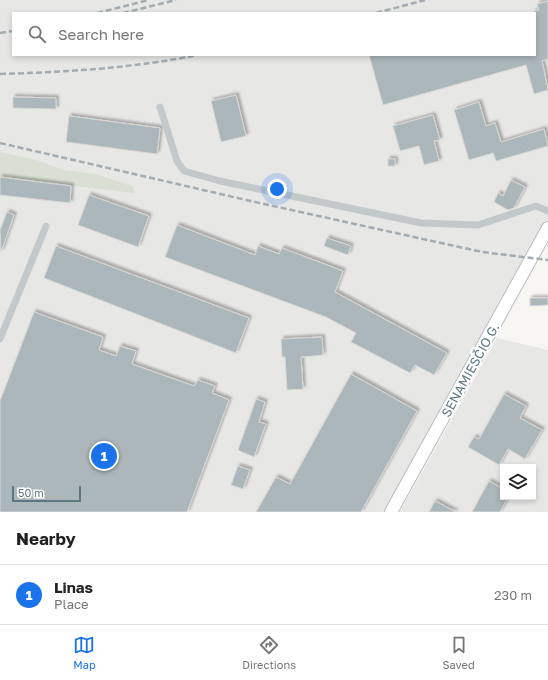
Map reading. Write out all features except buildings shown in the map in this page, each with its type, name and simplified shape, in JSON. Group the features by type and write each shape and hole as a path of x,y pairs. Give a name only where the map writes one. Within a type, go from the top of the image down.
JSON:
{"main road":[{"name":"SENAMIESČIO G.","path":"391,512 548,228"}],"street":[{"path":"160,108 177,161 184,171 220,181 421,223 478,225 536,206 548,211"},
{"path":"0,339 46,226"}],"shaded area":[{"path":"0,0 548,0 548,220 386,512 0,512"},
{"path":"0,152 36,160 64,170 95,174 133,186 134,193 0,177"},
{"path":"497,338 548,350 548,512 400,512"}],"railway":[{"path":"101,12 149,0"},
{"path":"127,12 176,0"},
{"path":"380,12 425,0"},
{"path":"0,33 12,31"},
{"path":"0,74 100,69 192,56"},
{"path":"0,143 255,202 482,252 548,260"}],"place":[{"name":"Linas","path":"104,456"}]}
